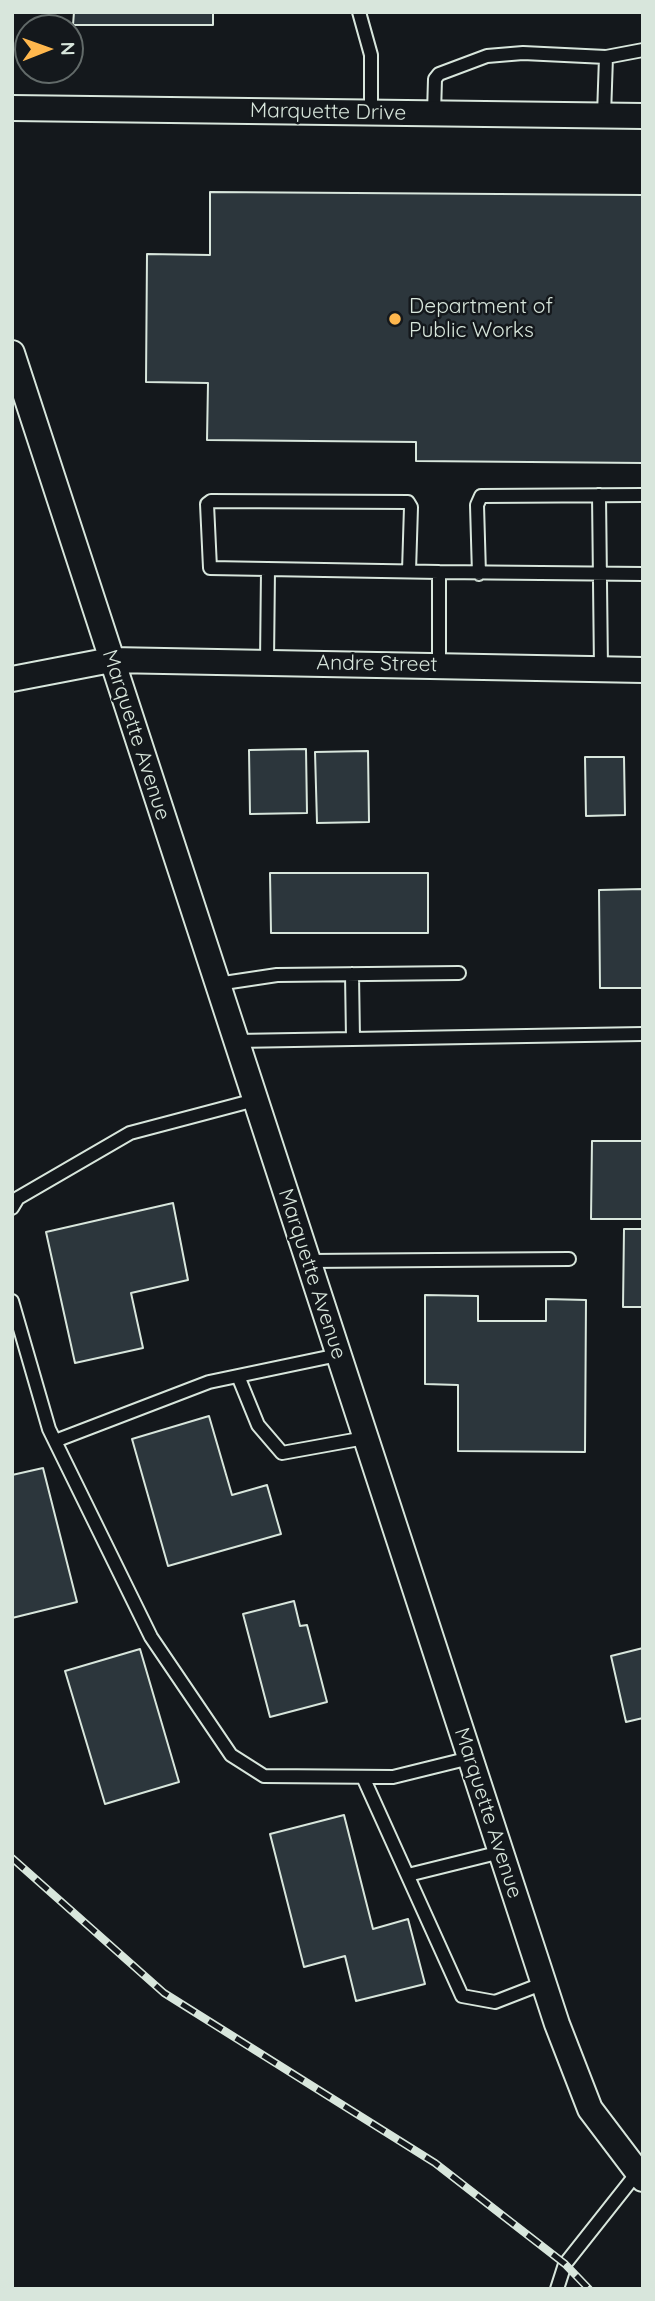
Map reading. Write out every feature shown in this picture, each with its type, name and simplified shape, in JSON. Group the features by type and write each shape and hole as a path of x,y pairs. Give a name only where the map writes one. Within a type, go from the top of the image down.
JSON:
{"street":[{"name":"Marquette Drive","path":"12,108 643,116"},
{"name":"Marquette Avenue","path":"12,353 544,1983 590,2109 640,2176"},
{"name":"Andre Street","path":"12,679 111,660 643,670"}],"lane":[{"path":"359,12 371,55 371,112"},
{"path":"434,113 435,79 439,74 487,55 523,53 606,57 643,50"},
{"path":"604,115 606,57"},
{"path":"599,495 601,669"},
{"path":"479,574 477,505 481,496 643,495"},
{"path":"409,571 411,507 408,502 211,501 207,504 210,568 479,574 643,574"},
{"path":"267,663 268,569"},
{"path":"439,572 439,665"},
{"path":"352,974 353,1039"},
{"path":"217,984 277,975 459,974"},
{"path":"236,1041 643,1034"},
{"path":"12,1208 18,1198 130,1133 256,1100"},
{"path":"308,1261 569,1259"},
{"path":"12,1301 55,1441 151,1637 231,1755 264,1776 393,1777 470,1758"},
{"path":"55,1441 209,1382 338,1355"},
{"path":"238,1376 258,1425 282,1452 365,1438"},
{"path":"363,1777 462,1996 495,2002 544,1983"},
{"path":"408,1875 500,1852"},
{"path":"557,2289 565,2264 640,2176"}],"building":[{"path":"213,12 213,25 84,25 84,14 74,14"},
{"name":"Department of Public Works","path":"210,192 643,195 643,463 416,461 416,442 207,440 208,383 146,382 147,254 210,255"},
{"path":"306,749 307,813 250,814 249,750"},
{"path":"368,751 369,822 317,823 315,752"},
{"path":"585,757 624,757 625,815 586,816"},
{"path":"270,873 428,873 428,933 271,933"},
{"path":"643,889 643,988 600,988 599,890"},
{"path":"592,1141 643,1141 643,1219 591,1219"},
{"path":"173,1203 188,1280 131,1293 143,1348 75,1363 46,1232"},
{"path":"624,1229 643,1229 643,1307 623,1307"},
{"path":"425,1295 478,1296 478,1321 546,1321 546,1299 586,1300 585,1452 458,1451 458,1385 425,1384"},
{"path":"209,1416 232,1495 267,1485 281,1534 168,1566 132,1439"},
{"path":"43,1468 77,1602 12,1618 12,1475"},
{"path":"294,1601 300,1626 307,1625 327,1702 270,1717 243,1614"},
{"path":"643,1648 643,1718 626,1722 611,1656"},
{"path":"140,1649 179,1782 105,1804 65,1671"},
{"path":"344,1815 373,1929 408,1919 425,1984 356,2001 345,1956 304,1967 270,1834"}],"railway":[{"path":"12,1858 164,1993 435,2163 565,2264 589,2289"}],"place":[{"name":"Department of Public Works","path":"395,319"}]}
